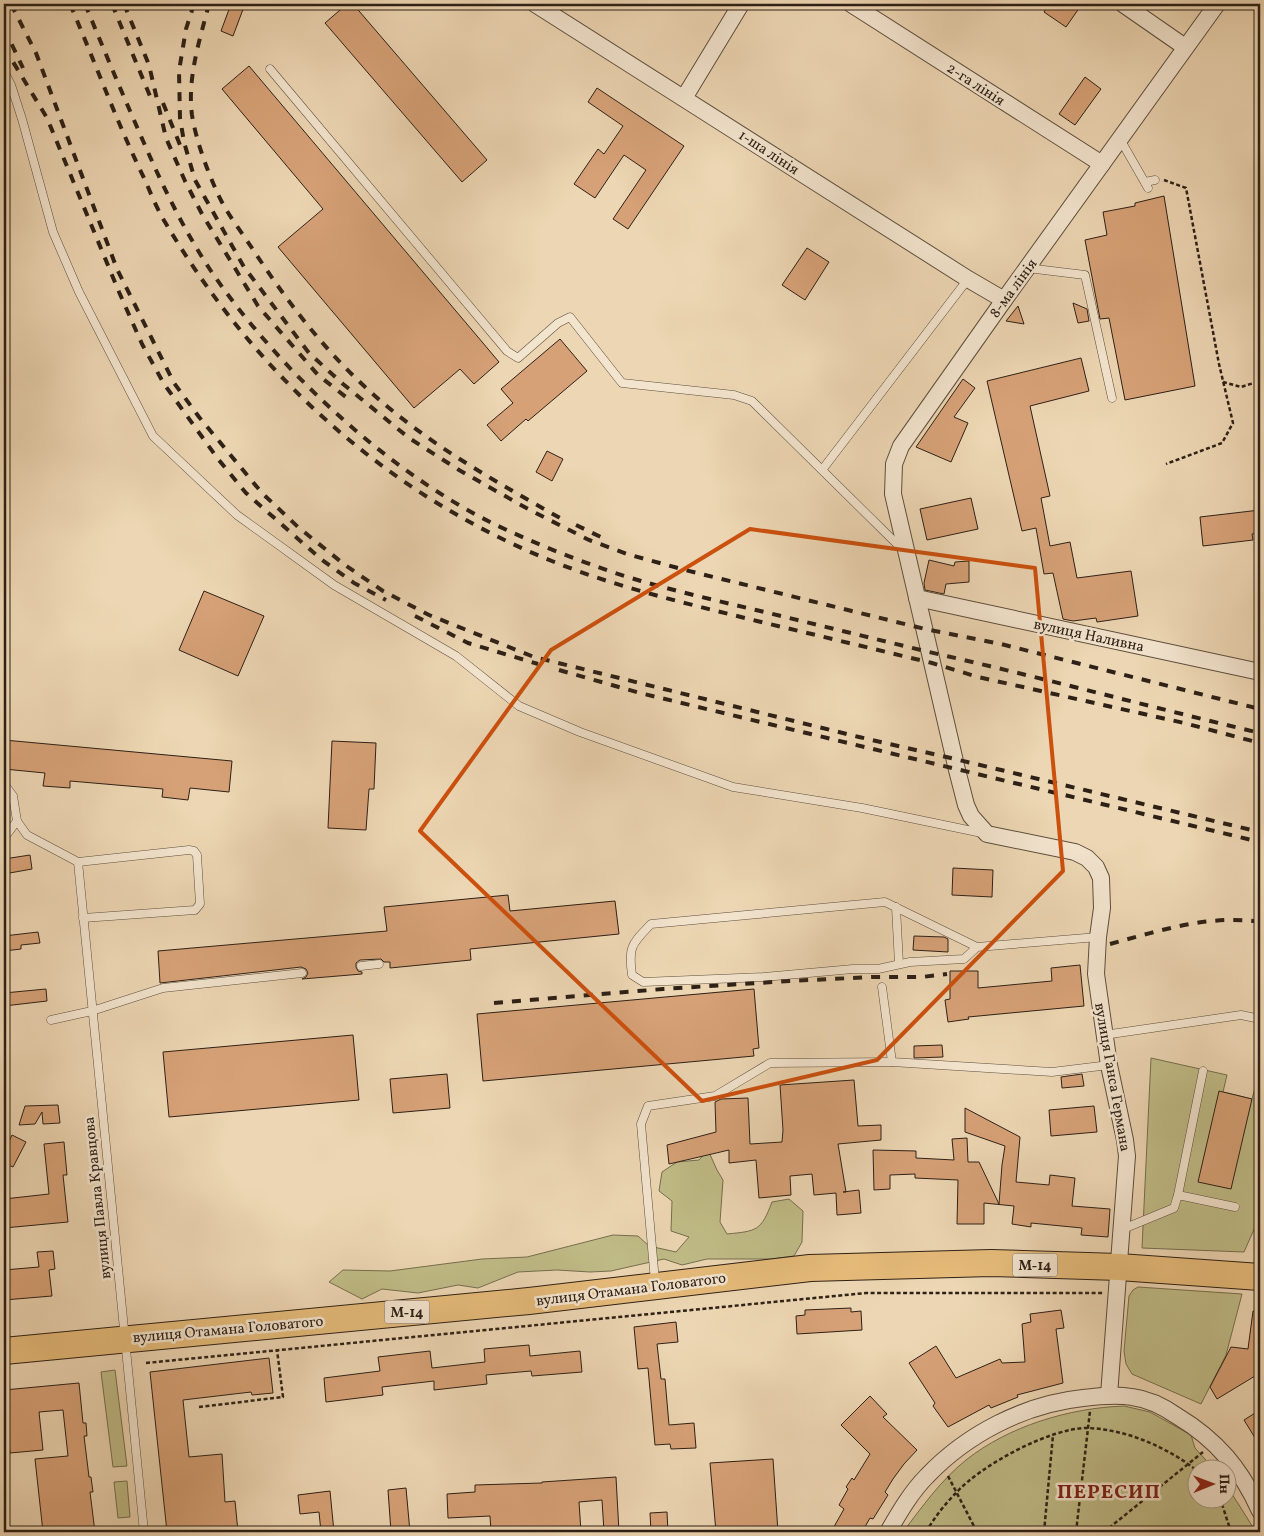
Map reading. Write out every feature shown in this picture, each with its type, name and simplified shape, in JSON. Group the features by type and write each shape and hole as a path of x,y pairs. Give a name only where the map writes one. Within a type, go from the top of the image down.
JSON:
{"main road":[{"name":"вулиця Отамана Головатого","path":"4,1351 519,1302 810,1268 991,1264 1119,1267 1260,1278"}],"street":[{"name":"1-ша лінія","path":"534,4 1004,300"},
{"path":"684,98 741,4"},
{"name":"2-га лінія","path":"851,4 1102,164"},
{"path":"1124,4 1185,47"},
{"name":"8-ма лінія","path":"987,834 975,821 966,805 893,494 894,464 902,446 1004,300 1217,4"},
{"name":"вулиця Наливна","path":"917,598 1260,672"},
{"name":"вулиця Ганса Германа","path":"987,834 1076,852 1087,858 1096,868 1101,878 1102,908 1096,974 1109,1065 1127,1156 1110,1395"},
{"path":"888,1532 908,1500 926,1477 971,1440 1018,1414 1058,1402 1110,1395 1131,1396 1153,1403 1197,1428 1214,1443 1238,1471 1259,1507"}],"lane":[{"path":"270,69 507,351 518,358 558,323 570,318 622,382 734,395 752,401 907,554"},
{"path":"4,71 11,85 22,119 54,232 79,292 153,436 237,515 334,585 456,656 519,706 580,732 733,787 862,808 987,834"},
{"path":"1120,139 1146,185 1155,180"},
{"path":"1027,268 1085,275 1112,398"},
{"path":"822,470 968,279"},
{"path":"4,786 13,796 17,821 28,835 78,862 188,850 194,851 197,855 200,904 195,910 83,918"},
{"path":"4,838 17,821"},
{"name":"вулиця Павла Кравцова","path":"78,862 144,1532"},
{"path":"977,947 964,959 910,962 878,969 853,969 764,977 643,982 632,974 630,955 634,941 651,924 885,902 977,947 1098,937"},
{"path":"896,907 899,964"},
{"path":"361,966 379,964"},
{"path":"51,1020 92,1012 163,988 302,973"},
{"path":"882,987 892,1062"},
{"path":"1104,1035 1241,1015 1260,1019"},
{"path":"656,1286 641,1124 648,1106 715,1096 770,1063 892,1062 1052,1072 1109,1065"},
{"path":"1123,1229 1174,1208 1203,1071"},
{"path":"1178,1194 1235,1207"}],"path":[{"path":"1155,180 1166,180 1186,188 1223,382 1233,423 1222,444 1166,464"},
{"path":"1223,382 1241,387 1260,380"},
{"path":"146,1363 866,1293 1117,1294"},
{"path":"199,1406 283,1397 277,1350"},
{"path":"1076,1532 1091,1397"},
{"path":"926,1532 956,1492 977,1474 996,1462 1053,1435 1088,1428 1106,1430 1144,1441 1186,1462"},
{"path":"1044,1532 1053,1435"},
{"path":"1196,1458 1214,1443"},
{"path":"940,1464 978,1532"},
{"path":"1104,1532 1186,1466"},
{"path":"1223,1508 1231,1532"}],"highlighted area":[{"path":"750,529 1035,568 1063,871 877,1060 702,1101 420,831 551,650"}],"shaded area":[{"path":"1151,1058 1227,1075 1223,1092 1252,1099 1256,1084 1260,1085 1260,1211 1259,1218 1244,1252 1142,1248"},
{"path":"708,1150 723,1180 720,1222 727,1234 745,1232 757,1228 765,1219 772,1202 789,1199 803,1211 802,1242 794,1256 771,1259 707,1259 682,1265 664,1259 611,1271 557,1270 518,1272 478,1288 458,1285 418,1293 382,1289 362,1299 329,1282 343,1270 390,1271 482,1259 527,1257 613,1235 638,1236 649,1246 676,1252 689,1237 671,1231 672,1201 659,1191 662,1172 677,1162 699,1160"},
{"path":"1138,1287 1242,1294 1226,1355 1201,1404 1132,1374 1126,1364 1124,1351 1129,1296"},
{"path":"115,1370 127,1466 113,1467 101,1372"},
{"path":"1124,1406 1150,1412 1191,1435 1195,1448 1204,1458 1186,1458 1186,1508 1236,1508 1236,1500 1256,1532 903,1532 948,1476 983,1448 1020,1428 1040,1421 1082,1410"},
{"path":"127,1481 130,1517 118,1518 114,1482"}],"building":[{"path":"231,4 245,4 233,36 221,31"},
{"path":"347,4 353,4 487,160 462,182 325,23"},
{"path":"1049,4 1082,4 1066,27 1044,12"},
{"path":"249,66 499,362 474,384 460,369 414,408 278,247 323,209 222,89"},
{"path":"1085,77 1101,89 1075,125 1059,114"},
{"path":"597,88 684,146 628,229 613,219 646,170 624,155 595,198 574,184 598,149 604,154 623,126 588,102"},
{"path":"1164,196 1195,386 1125,400 1109,318 1100,319 1085,240 1107,235 1103,212 1135,206 1135,203"},
{"path":"807,248 829,262 805,300 782,285"},
{"path":"1073,303 1087,309 1089,321 1078,323"},
{"path":"1018,306 1024,324 1006,321"},
{"path":"560,339 587,371 528,421 526,419 501,441 487,425 513,403 501,389"},
{"path":"1081,358 1089,391 1030,406 1050,496 1041,498 1050,546 1070,542 1077,578 1131,571 1138,616 1097,622 1096,618 1073,621 1063,619 1053,573 1044,574 1036,528 1022,531 987,381"},
{"path":"963,379 975,388 954,417 968,423 951,462 916,447"},
{"path":"547,451 563,459 552,481 536,472"},
{"path":"971,498 978,529 927,540 920,509"},
{"path":"1260,510 1260,533 1252,534 1253,540 1203,546 1200,517"},
{"path":"929,560 954,566 955,562 969,561 969,582 946,584 944,594 925,590 924,583"},
{"path":"204,591 264,616 238,676 179,650"},
{"path":"4,740 232,761 229,792 190,788 188,800 162,797 163,789 70,781 70,788 43,786 45,773 4,769"},
{"path":"332,741 376,743 374,789 369,789 366,830 328,828"},
{"path":"30,855 32,869 4,874 4,859"},
{"path":"953,868 993,870 992,897 952,895"},
{"path":"508,895 510,911 615,901 619,934 470,949 471,960 390,968 390,962 384,962 381,959 360,960 356,963 356,967 362,974 302,979 308,973 306,969 301,967 160,983 158,951 387,931 384,907"},
{"path":"38,932 40,943 21,945 21,949 4,951 4,936"},
{"path":"914,936 944,937 948,939 948,952 913,950"},
{"path":"1080,965 1084,1006 968,1017 969,1019 948,1022 945,1000 950,999 950,971 978,971 978,988 1052,981 1051,968"},
{"path":"46,989 47,1001 4,1006 4,993"},
{"path":"754,989 759,1048 753,1049 754,1056 483,1081 477,1014"},
{"path":"353,1035 359,1100 169,1117 163,1052"},
{"path":"942,1045 943,1057 914,1058 914,1046"},
{"path":"447,1074 450,1108 393,1113 390,1079"},
{"path":"1082,1074 1084,1086 1062,1088 1061,1077"},
{"path":"854,1080 858,1126 881,1125 881,1140 838,1144 846,1192 859,1190 861,1213 837,1215 836,1193 814,1195 812,1174 790,1176 791,1195 759,1198 756,1160 729,1163 729,1150 669,1164 667,1145 716,1132 715,1102 721,1099 748,1098 750,1144 782,1142 780,1085"},
{"path":"1219,1091 1252,1099 1231,1189 1198,1182"},
{"path":"58,1105 60,1123 43,1124 42,1112 35,1124 19,1125 25,1106"},
{"path":"1094,1106 1097,1132 1051,1136 1049,1110"},
{"path":"965,1108 1020,1137 1016,1182 1049,1185 1050,1175 1075,1178 1072,1206 1110,1209 1108,1237 1081,1235 1082,1228 1031,1223 1031,1227 1012,1224 1014,1206 984,1203 984,1224 957,1224 958,1180 915,1178 915,1174 890,1175 890,1189 874,1190 873,1150 916,1151 916,1158 954,1160 952,1139 967,1138 968,1162 979,1162 999,1204 1005,1146 965,1132"},
{"path":"12,1135 26,1142 13,1167 4,1163 4,1152"},
{"path":"64,1142 67,1175 63,1175 68,1222 4,1228 4,1199 49,1194 44,1144"},
{"path":"53,1251 55,1269 49,1270 52,1296 4,1300 4,1270 39,1267 37,1252"},
{"path":"851,1308 851,1312 861,1311 862,1330 797,1334 796,1316 805,1315 805,1310"},
{"path":"1061,1310 1064,1328 1056,1329 1063,1383 1017,1395 1018,1397 991,1408 989,1405 948,1427 933,1406 935,1403 909,1363 936,1346 956,1378 1000,1359 1002,1363 1025,1362 1022,1324 1031,1322 1030,1314"},
{"path":"1253,1311 1260,1311 1260,1373 1217,1399 1210,1387 1231,1347 1248,1349"},
{"path":"676,1322 678,1342 657,1344 661,1379 665,1379 669,1425 694,1423 696,1448 671,1449 670,1444 655,1445 648,1368 638,1369 634,1327"},
{"path":"529,1345 530,1356 580,1351 582,1372 532,1376 531,1371 486,1375 487,1384 434,1390 434,1381 382,1387 383,1395 326,1402 324,1378 380,1371 378,1357 430,1351 432,1368 485,1362 484,1349"},
{"path":"269,1358 273,1393 252,1395 251,1392 183,1400 189,1457 222,1454 225,1502 235,1501 238,1532 167,1532 150,1372"},
{"path":"79,1383 83,1423 86,1423 87,1436 84,1436 89,1477 91,1477 93,1492 90,1492 95,1532 43,1532 35,1459 68,1456 63,1410 39,1412 43,1450 10,1453 6,1416 4,1416 4,1390"},
{"path":"870,1396 887,1414 883,1417 917,1450 893,1479 885,1492 888,1495 873,1519 870,1518 862,1532 831,1532 844,1509 839,1505 848,1489 846,1487 852,1478 854,1480 870,1454 841,1425"},
{"path":"1260,1410 1260,1446 1244,1420"},
{"path":"773,1459 778,1532 716,1532 710,1463"},
{"path":"616,1477 619,1532 604,1532 602,1500 579,1502 581,1532 491,1532 490,1516 448,1518 447,1494 475,1492 475,1485 542,1483"},
{"path":"406,1488 410,1532 391,1532 388,1490"},
{"path":"330,1491 334,1532 321,1532 319,1512 300,1514 298,1495"},
{"path":"667,1512 668,1532 651,1532 650,1513"}],"railway":[{"path":"11,4 36,53 117,269 174,383 199,417 262,493 298,527 345,565 383,591 429,615 534,657 859,737 1260,832"},
{"path":"70,4 125,137 157,207 203,281 245,335 291,386 341,433 395,475 452,512 513,544 578,571 644,592 932,663 978,677 1184,723 1260,743"},
{"path":"85,4 145,145 171,200 211,271 268,344 336,413 411,474 451,500 490,522 545,547 641,581 1260,733"},
{"path":"112,4 152,101"},
{"path":"124,4 149,65 166,138 202,214 258,306 318,375 351,401"},
{"path":"194,4 186,29 179,71 180,118 184,142 195,180 244,267 309,353 343,384 409,438 459,470 528,509 589,540 627,554 925,629 1001,644 1260,709"},
{"path":"209,4 193,73 191,87 192,115 205,163 220,198 264,266 317,337 347,370 385,405 457,458 560,518"},
{"path":"4,28 23,68"},
{"path":"4,47 47,118 119,292 142,344 164,384 218,459 246,493 322,560 354,583 386,600"},
{"path":"163,103 180,145"},
{"path":"576,525 607,540"},
{"path":"415,616 468,643 538,664"},
{"path":"559,670 640,693 1260,842"},
{"path":"1110,944 1166,929 1203,922 1222,920 1260,922"},
{"path":"494,1003 663,989 873,977 922,977 947,974"}],"district":[{"name":"ПЕРЕСИП","path":"1109,1491"}]}
